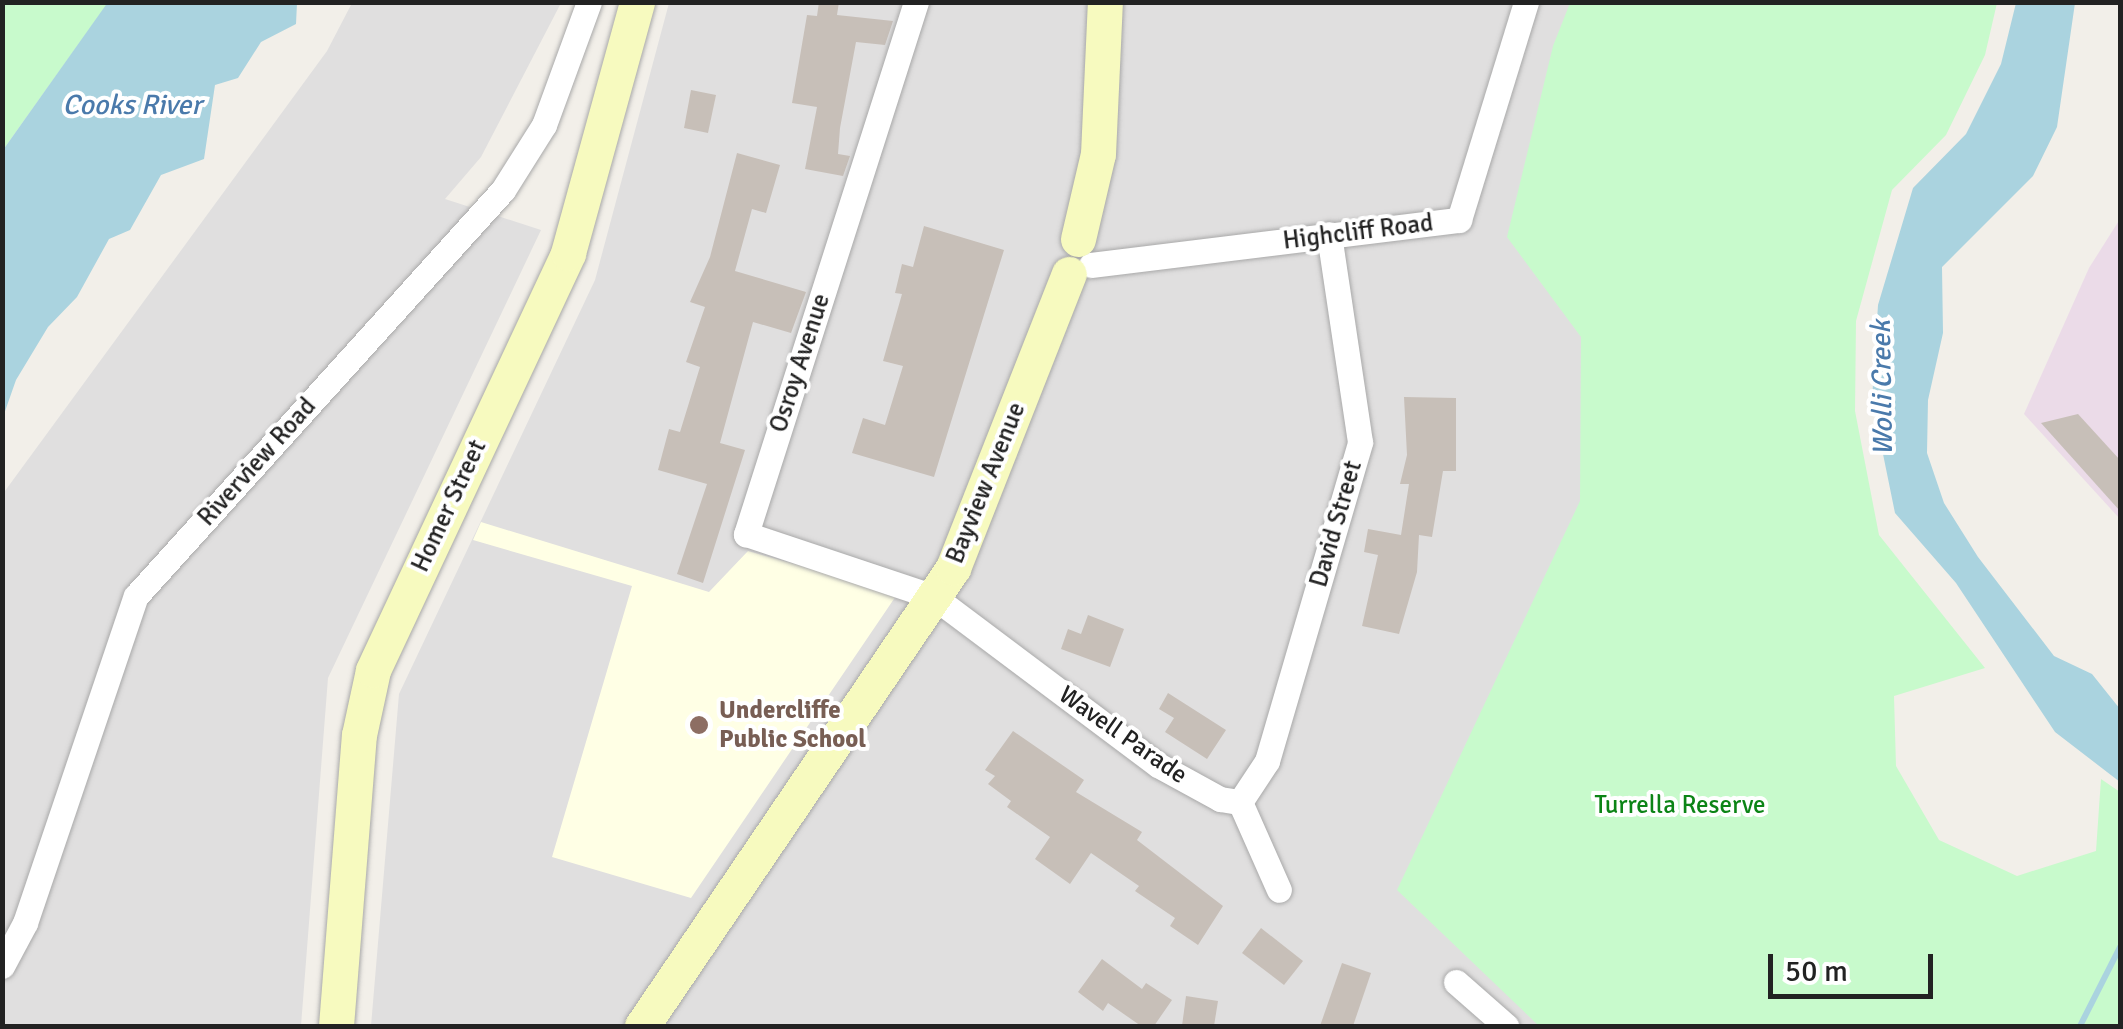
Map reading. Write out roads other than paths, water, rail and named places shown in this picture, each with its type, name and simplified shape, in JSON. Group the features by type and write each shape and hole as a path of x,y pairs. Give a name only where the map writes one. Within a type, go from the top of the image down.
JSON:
{"main road":[{"name":"Homer Street","path":"336,1026 359,735 373,670 568,253 637,2"},
{"name":"Bayview Avenue","path":"642,1026 934,597 970,535 1080,259 1098,154 1104,2"}],"street":[{"name":"Riverview Road","path":"2,966 25,922 136,596 503,190 544,125 589,2"},
{"name":"Osroy Avenue","path":"916,2 746,534 934,597"},
{"name":"Highcliff Road","path":"1080,259 1126,265 1328,234 1459,220 1526,2"},
{"name":"David Street","path":"1240,802 1267,760 1360,442 1328,234"},
{"name":"Wavell Parade","path":"934,597 1158,764 1220,800 1240,802"},
{"path":"1240,802 1280,890"},
{"path":"1456,982 1506,1026"}],"water":[{"name":"Cooks River","path":"108,2 297,3 296,24 261,42 238,78 215,85 204,159 161,175 130,230 109,239 77,297 48,327 16,380 3,417 3,150"},
{"name":"Wolli Creek","path":"2016,3 2075,3 2057,127 2033,176 1942,267 1943,333 1928,400 1927,453 1944,503 1978,557 2054,656 2092,674 2120,709 2120,782 2055,732 1956,583 1895,513 1872,400 1878,305 1913,188 1966,134 2001,64"}],"waterway":[{"path":"2080,1026 2120,947"}],"place":[{"name":"Undercliffe Public School","path":"699,725"}],"park label":[{"name":"Turrella Reserve","path":"1680,805"}]}
